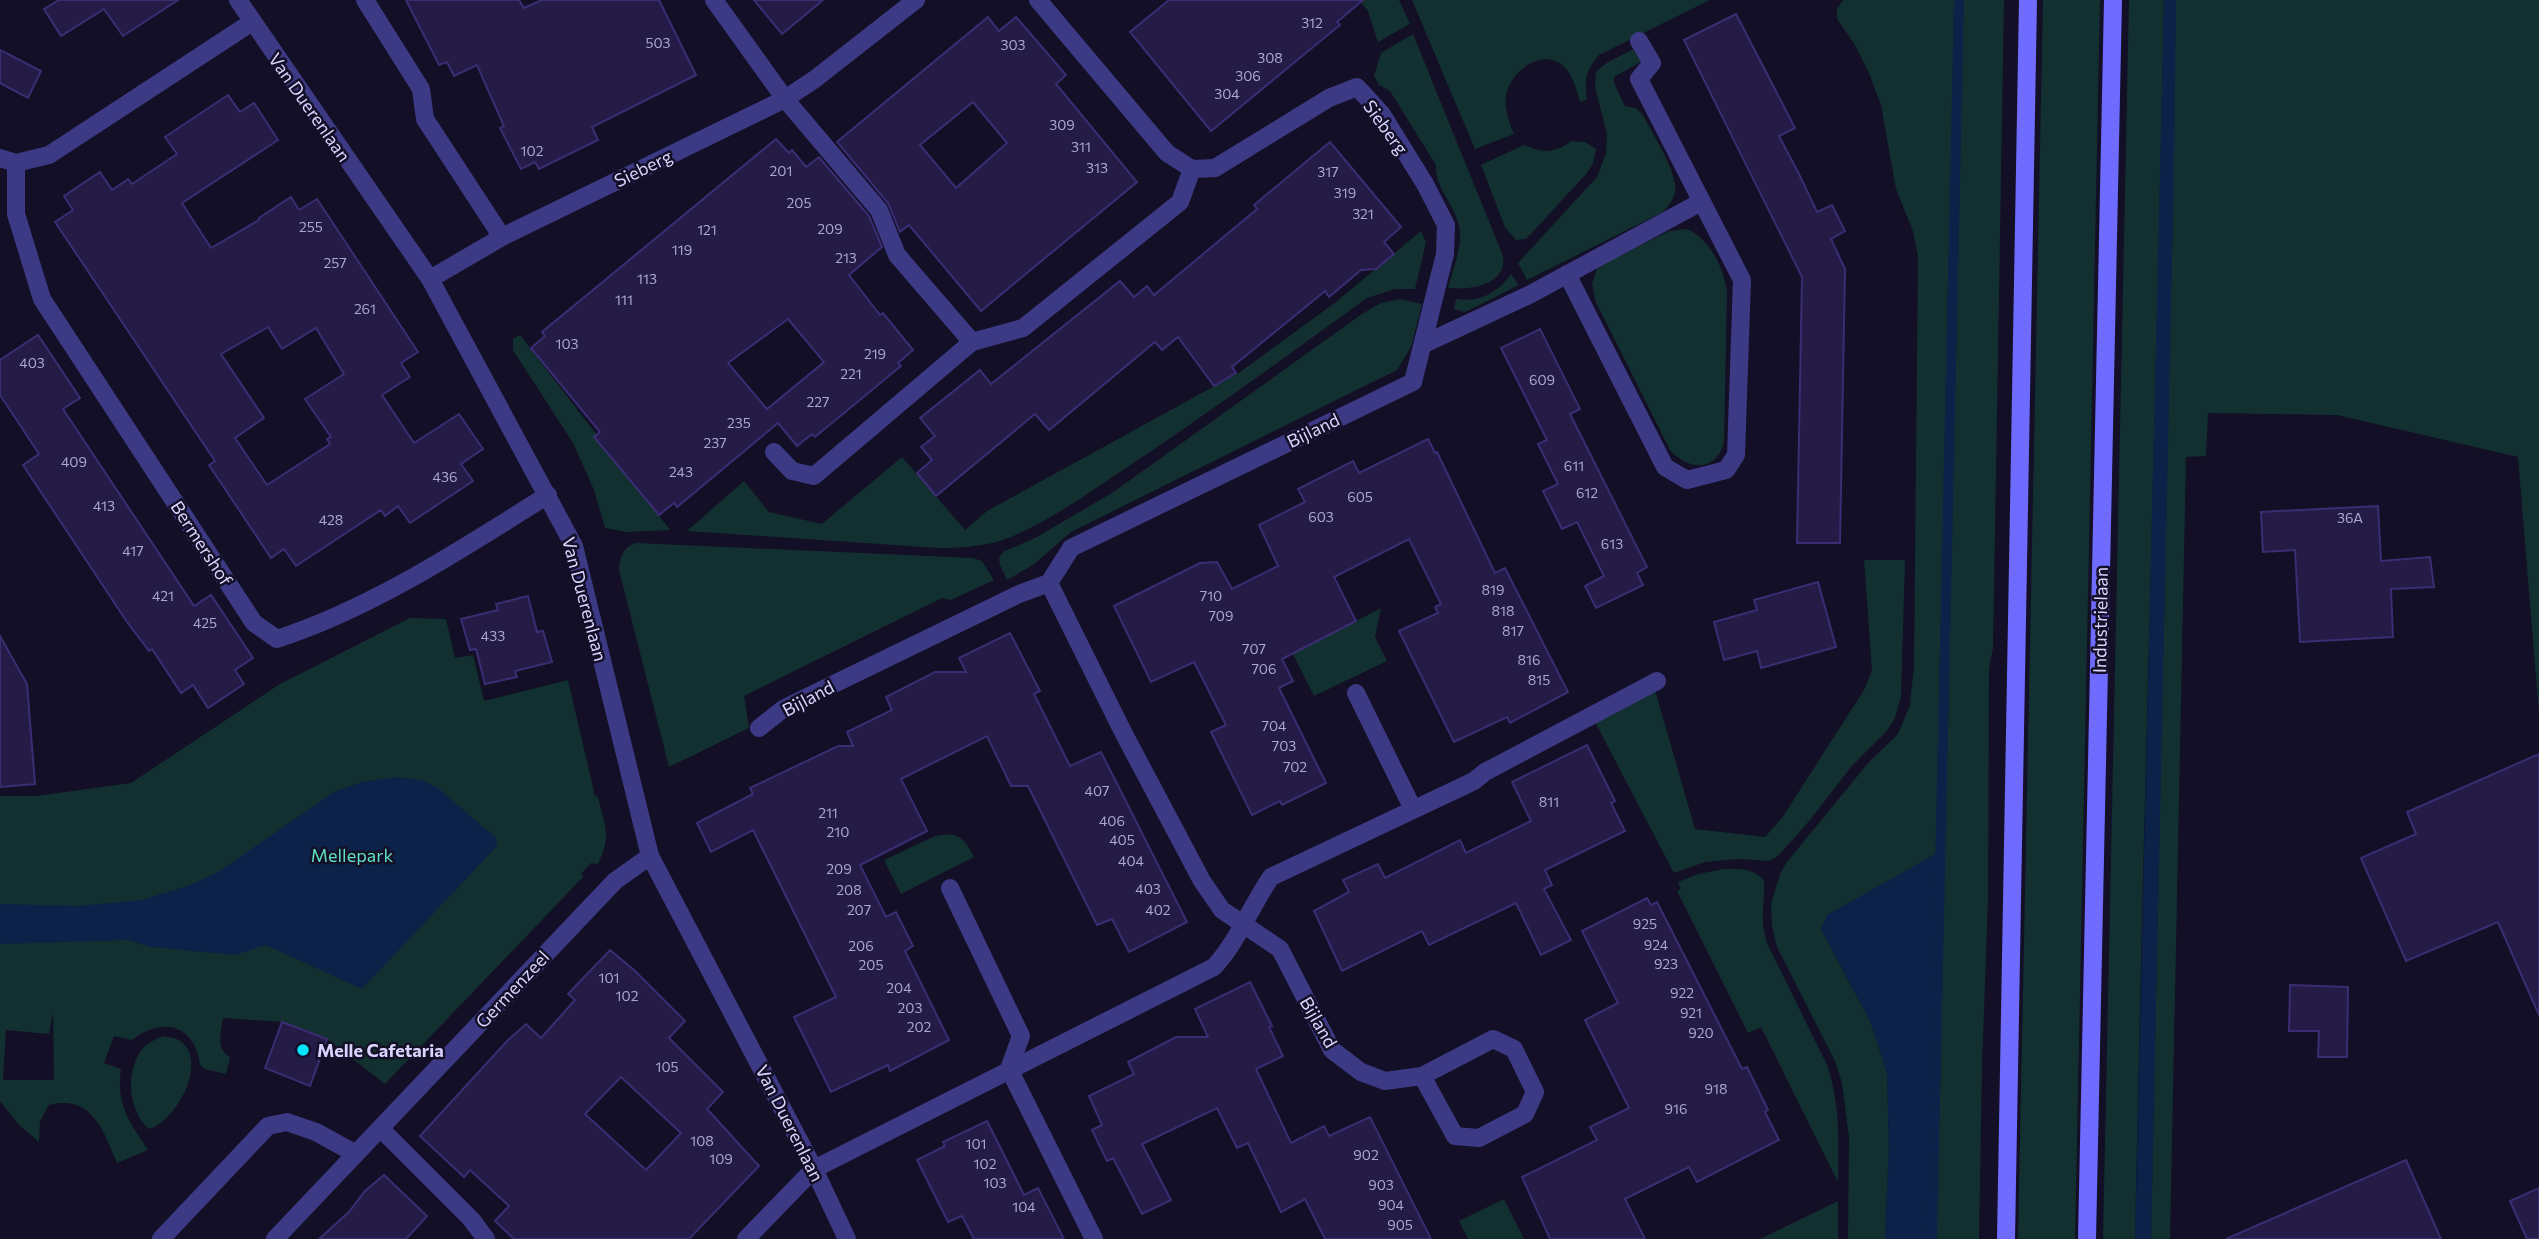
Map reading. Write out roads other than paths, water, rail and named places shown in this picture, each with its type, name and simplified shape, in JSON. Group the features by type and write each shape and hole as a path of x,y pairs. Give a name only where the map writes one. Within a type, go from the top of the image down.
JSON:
{"main road":[{"path":"2006,1239 2028,0"},
{"name":"Industrielaan","path":"2087,1239 2113,0"}],"street":[{"name":"Van Duerenlaan","path":"238,0 430,279 548,495 573,546 650,856 814,1169 847,1239"},
{"path":"365,0 421,89 425,119 502,237"},
{"path":"714,0 785,99 880,210 897,255 972,342"},
{"name":"Sieberg","path":"430,279 502,237 785,99 815,79 915,0"},
{"path":"774,452 792,471 814,476 972,342 1023,328 1180,202 1192,169 1167,153 1038,0"},
{"name":"Bermershof","path":"252,22 49,155 8,160 16,214 42,299 254,623 277,639 300,632 417,577 548,495"},
{"path":"1567,274 1665,467 1687,480 1726,470 1737,456 1742,280 1639,79 1652,63 1639,41"},
{"name":"Sieberg","path":"1192,169 1215,168 1329,98 1357,87 1381,113 1425,184 1446,225 1445,254 1432,300 1424,344"},
{"path":"1424,344 1529,295 1701,202"},
{"name":"Bijland","path":"759,728 791,705 1018,594 1049,583 1071,548 1413,382 1424,344"},
{"name":"Bijland","path":"1049,583 1119,725 1202,881 1222,910 1280,948 1332,1050 1361,1072 1385,1081 1422,1076 1493,1039 1514,1049 1535,1092 1525,1114 1479,1139 1455,1136 1422,1076"},
{"path":"746,1239 814,1169 1214,967 1227,952 1271,877 1474,781 1485,772 1657,681"},
{"path":"1356,693 1413,809"},
{"name":"Germenzeel","path":"275,1239 615,881 650,856"},
{"path":"950,888 1021,1036 1009,1069 1094,1239"},
{"path":"161,1239 268,1126 286,1122 316,1132 356,1154"},
{"path":"381,1129 471,1219 485,1239"}],"water":[{"path":"2164,0 2176,0 2151,1239 2135,1239"},
{"path":"397,777 422,780 438,788 496,838 497,846 362,989 266,945 235,955 151,947 129,940 0,944 0,904 80,906 141,900 188,886 218,872 334,792 362,782"},
{"path":"1937,853 1929,1239 1885,1239 1889,1147 1887,1073 1870,1021 1821,929 1827,915"}],"waterway":[{"path":"1932,1239 1959,0"}],"place":[{"name":"Melle Cafetaria","path":"303,1050"}],"park label":[{"name":"Mellepark","path":"352,855"}]}
